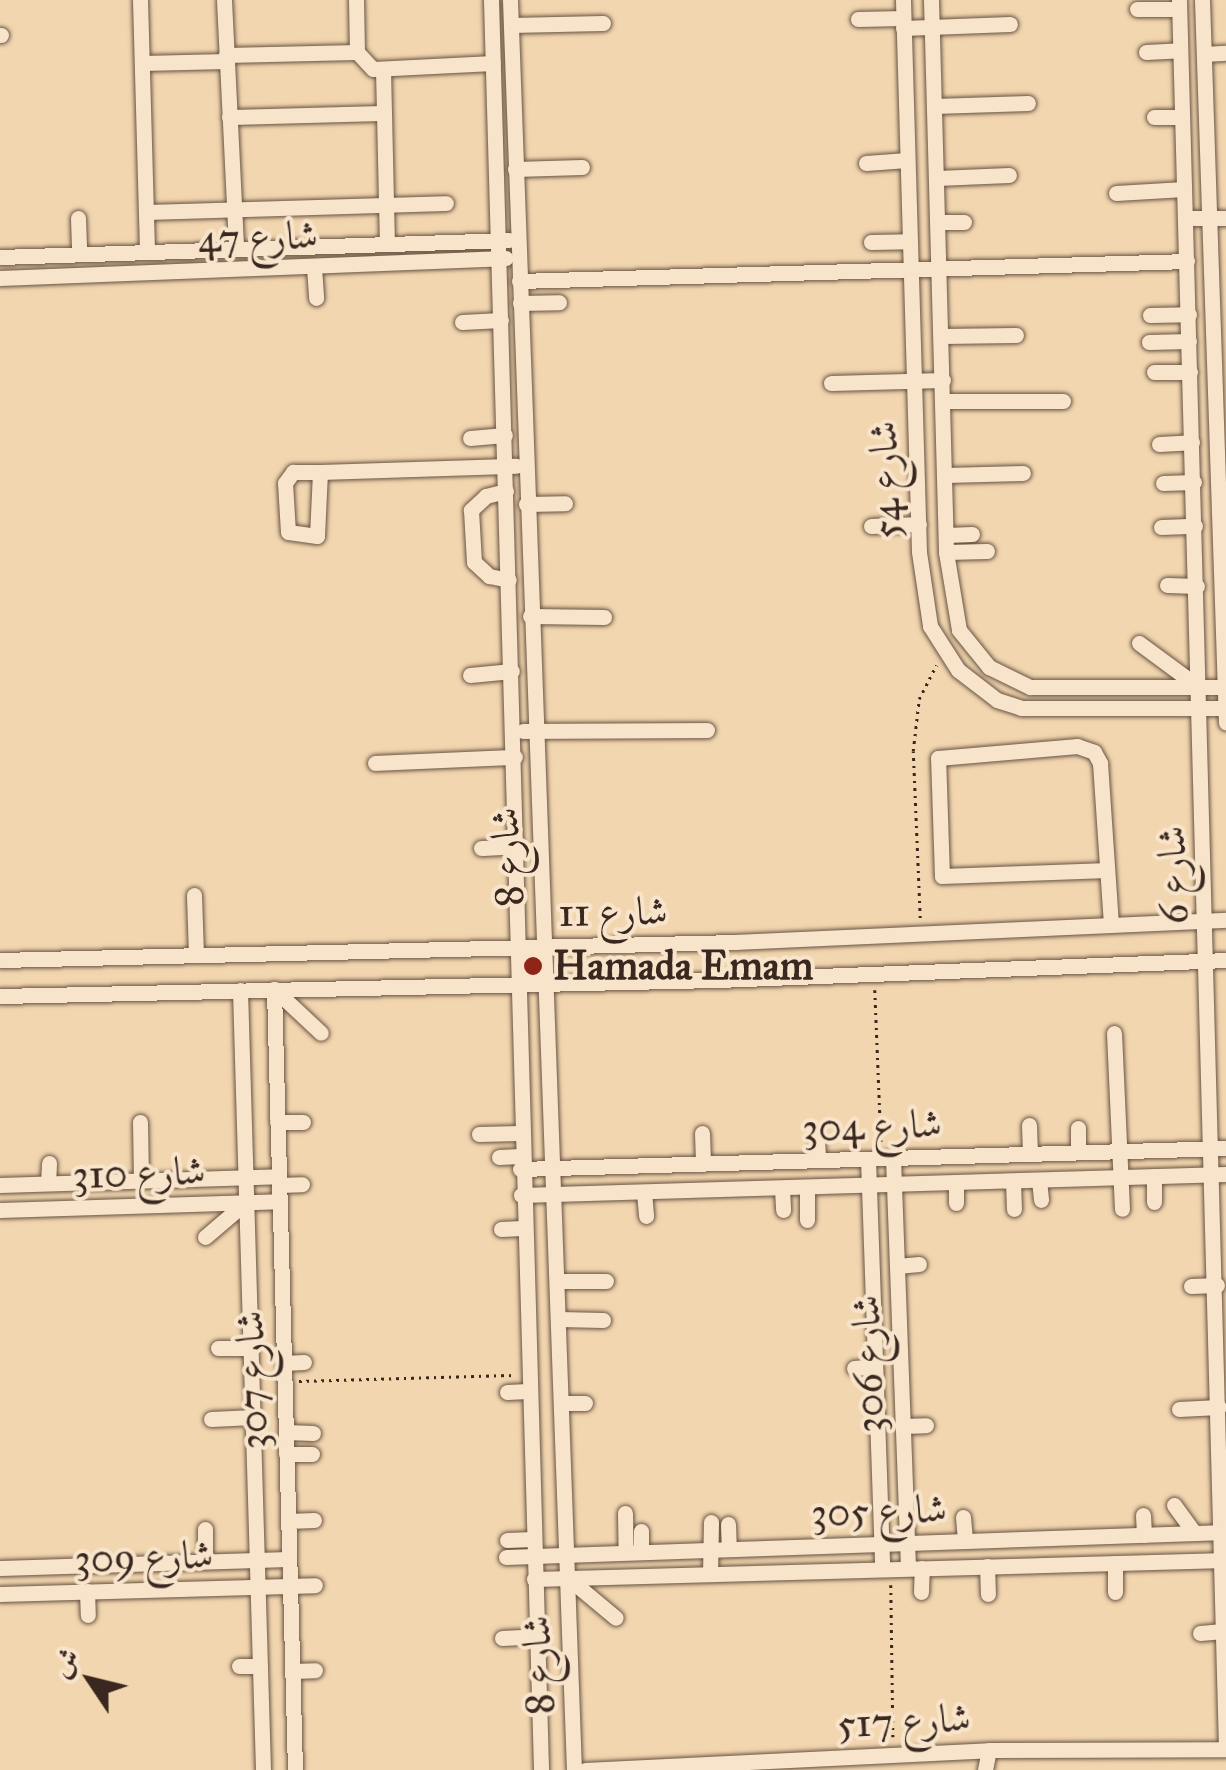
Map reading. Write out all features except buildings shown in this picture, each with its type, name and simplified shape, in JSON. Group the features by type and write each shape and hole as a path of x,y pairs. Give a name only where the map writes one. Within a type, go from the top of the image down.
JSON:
{"street":[{"path":"140,0 147,252"},
{"path":"224,0 236,249"},
{"path":"356,0 357,52 373,68 493,63"},
{"name":"شارع 8","path":"491,0 518,846 514,981 518,1132 541,1770"},
{"name":"شارع 8","path":"510,0 533,731 548,980 574,1770"},
{"name":"شارع 54","path":"902,0 918,524 924,603 943,650 978,687 1020,708 1225,708"},
{"name":"شارع 54","path":"931,0 946,552 958,630 971,650 1008,679 1064,691 1225,687"},
{"path":"1202,0 1208,156 1218,218 1226,722"},
{"path":"1137,9 1179,4"},
{"name":"شارع 6","path":"1179,4 1208,961 1220,1148 1217,1285 1222,1381 1219,1408 1226,1749"},
{"path":"858,19 932,27 1010,24"},
{"path":"511,26 603,23"},
{"path":"1146,52 1180,50"},
{"path":"142,62 357,52"},
{"path":"1204,54 1226,53"},
{"path":"383,69 387,244"},
{"path":"934,106 1028,104"},
{"path":"229,117 384,112"},
{"path":"1154,117 1182,117"},
{"path":"1206,125 1226,124"},
{"path":"1208,156 1226,156"},
{"path":"866,162 907,160"},
{"path":"516,169 582,167"},
{"path":"936,178 1010,175"},
{"path":"1116,193 1184,190"},
{"path":"146,212 446,203"},
{"path":"78,218 79,254"},
{"path":"1186,218 1218,218"},
{"path":"938,222 964,222"},
{"name":"شارع 47","path":"0,257 518,240"},
{"path":"871,242 910,241"},
{"name":"شارع 47","path":"0,278 518,258"},
{"path":"519,282 1187,261"},
{"path":"314,267 316,298"},
{"path":"520,303 559,302"},
{"path":"1150,315 1188,314"},
{"path":"462,322 501,320"},
{"path":"942,336 1016,335"},
{"path":"1149,342 1190,342"},
{"path":"1154,372 1190,372"},
{"path":"831,383 943,380"},
{"path":"944,401 1064,401"},
{"path":"470,438 504,435"},
{"path":"1159,444 1192,442"},
{"path":"320,472 525,465"},
{"path":"945,475 1023,473"},
{"path":"1163,482 1194,482"},
{"path":"506,491 486,496 471,510 474,562 489,576 509,580"},
{"path":"526,504 565,503"},
{"path":"871,526 918,524"},
{"path":"1162,527 1195,526"},
{"path":"946,535 972,534"},
{"path":"946,552 987,551"},
{"path":"1167,585 1197,586"},
{"path":"530,616 604,617"},
{"path":"1139,643 1200,688"},
{"path":"470,675 512,671"},
{"path":"514,731 706,730"},
{"path":"1107,870 942,876 938,758 1089,748 1100,762 1111,924"},
{"path":"375,763 515,757"},
{"path":"480,848 518,846"},
{"path":"194,895 196,955"},
{"name":"شارع 11","path":"0,960 515,947 1226,920"},
{"name":"شارع 11","path":"0,996 1226,960"},
{"path":"274,989 320,1033"},
{"name":"شارع 307","path":"274,989 294,1770"},
{"name":"شارع 307","path":"240,990 263,1770"},
{"path":"1114,1033 1122,1209"},
{"path":"140,1122 141,1180"},
{"path":"278,1122 303,1122"},
{"path":"1029,1125 1030,1154"},
{"path":"1078,1128 1078,1152"},
{"path":"479,1134 518,1132"},
{"path":"702,1133 703,1164"},
{"path":"954,1137 956,1156"},
{"path":"818,1138 818,1160"},
{"path":"641,1148 642,1165"},
{"name":"شارع 304","path":"499,1157 554,1168 1220,1148"},
{"name":"شارع 306","path":"881,1158 894,1184 907,1542 901,1568"},
{"name":"شارع 306","path":"881,1158 869,1185 881,1544 901,1568"},
{"path":"48,1163 48,1183"},
{"name":"شارع 304","path":"521,1195 1220,1174"},
{"path":"1154,1176 1154,1202"},
{"name":"شارع 310","path":"0,1185 245,1177 279,1187"},
{"path":"1069,1179 1070,1197"},
{"path":"1039,1180 1041,1200"},
{"path":"1013,1181 1014,1209"},
{"path":"956,1182 956,1203"},
{"path":"991,1182 991,1201"},
{"path":"279,1187 302,1184"},
{"name":"شارع 310","path":"0,1210 19,1217 79,1215 132,1206 246,1202 279,1187"},
{"path":"782,1188 783,1210"},
{"path":"806,1188 807,1220"},
{"path":"644,1192 646,1216"},
{"path":"205,1237 246,1202"},
{"path":"132,1206 133,1224"},
{"path":"501,1229 522,1228"},
{"path":"281,1259 301,1259"},
{"path":"897,1266 918,1264"},
{"path":"504,1267 523,1266"},
{"path":"558,1282 606,1281"},
{"path":"1191,1286 1217,1285"},
{"path":"872,1291 916,1304"},
{"path":"282,1307 300,1306"},
{"path":"559,1319 603,1320"},
{"path":"506,1321 525,1321"},
{"path":"218,1348 250,1348"},
{"path":"284,1363 304,1362"},
{"path":"854,1368 875,1366"},
{"path":"507,1392 527,1383"},
{"path":"562,1403 585,1403"},
{"path":"1179,1409 1219,1408"},
{"path":"211,1419 252,1417"},
{"path":"903,1426 926,1426"},
{"path":"253,1441 286,1442 313,1432"},
{"path":"860,1440 878,1439"},
{"path":"286,1442 312,1454"},
{"path":"1174,1506 1194,1534"},
{"path":"625,1514 634,1552"},
{"path":"1143,1515 1144,1535"},
{"path":"963,1517 965,1541"},
{"path":"1096,1519 1096,1536"},
{"path":"288,1521 314,1520"},
{"path":"1022,1521 1022,1539"},
{"path":"711,1522 710,1549 725,1593"},
{"path":"728,1524 729,1548"},
{"path":"205,1561 206,1529"},
{"path":"769,1530 770,1547"},
{"path":"634,1552 642,1531"},
{"name":"شارع 305","path":"507,1549 533,1547 567,1554 965,1541 994,1533 1022,1539 1224,1532"},
{"path":"112,1545 112,1564"},
{"path":"84,1548 84,1565"},
{"name":"شارع 309","path":"0,1568 17,1559 84,1565 289,1559"},
{"name":"شارع 305","path":"534,1578 1224,1560"},
{"path":"1115,1563 1115,1592"},
{"path":"987,1566 988,1594"},
{"path":"901,1568 922,1592"},
{"path":"761,1572 761,1592"},
{"path":"568,1578 616,1618"},
{"name":"شارع 309","path":"0,1594 315,1585"},
{"path":"88,1591 88,1615"},
{"path":"291,1632 310,1631"},
{"path":"1200,1633 1224,1631"},
{"path":"502,1638 536,1636"},
{"path":"239,1666 260,1666"},
{"path":"292,1671 315,1670"},
{"name":"شارع 517","path":"585,1770 956,1751 1226,1749"},
{"path":"985,1770 990,1750"},
{"path":"956,1751 964,1770"}],"path":[{"path":"920,933 913,750 919,699 943,650"},
{"path":"874,972 881,1158"},
{"path":"284,1382 527,1383"},
{"path":"893,1754 901,1568"}],"place":[{"name":"Hamada Emam","path":"533,966"}]}
